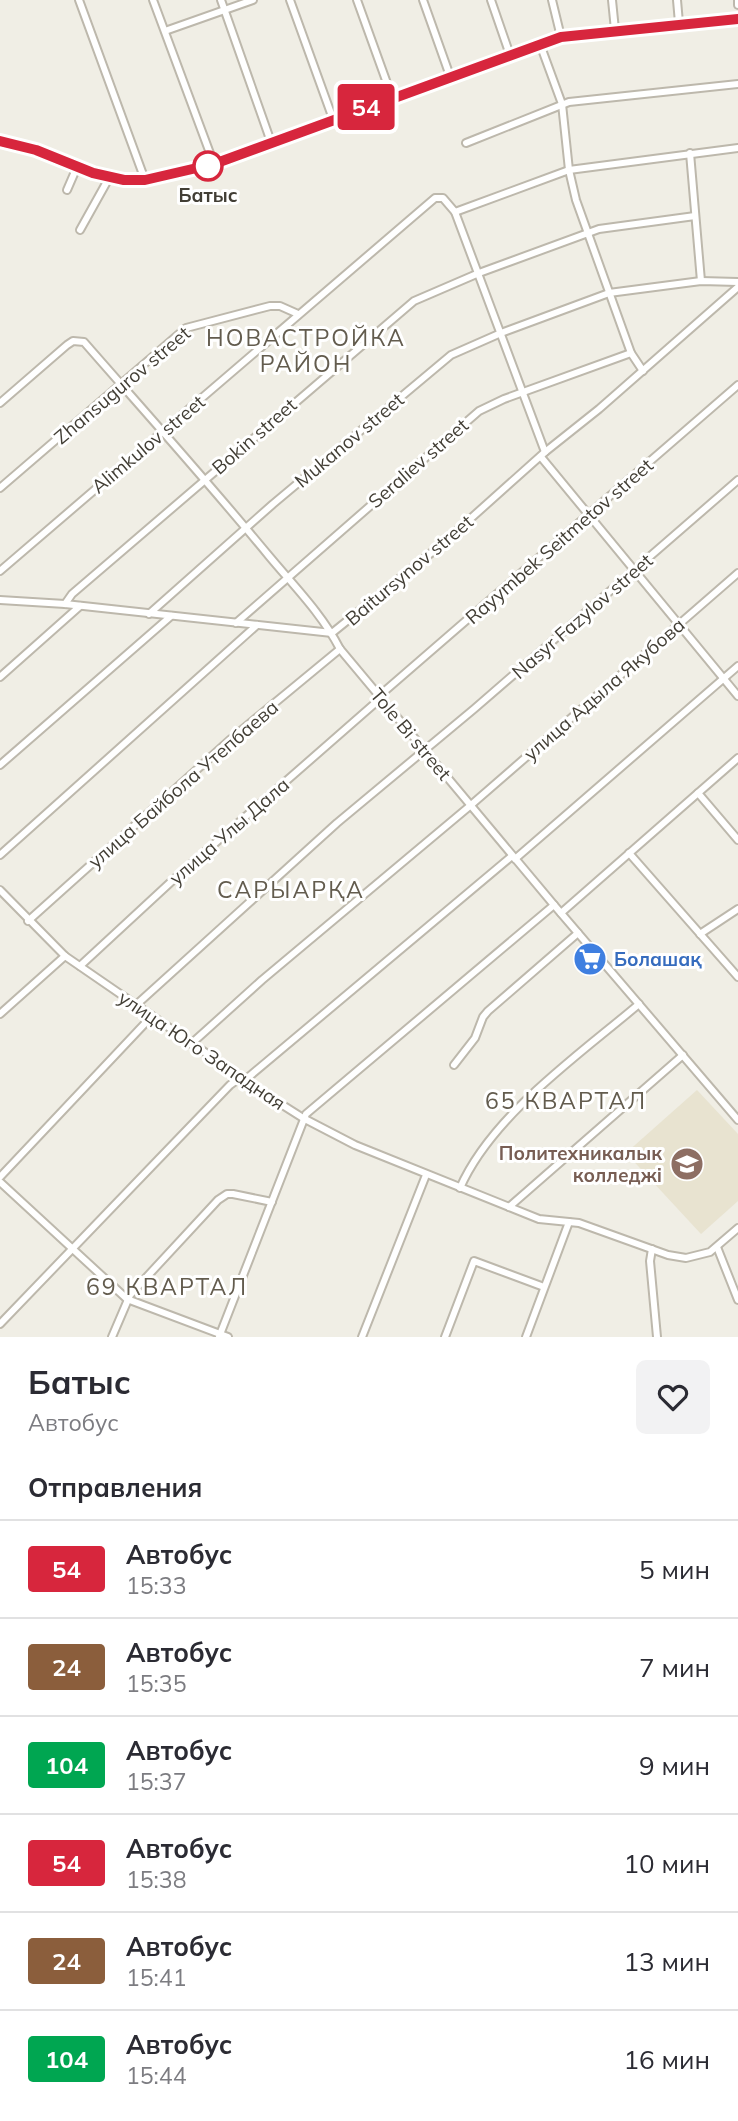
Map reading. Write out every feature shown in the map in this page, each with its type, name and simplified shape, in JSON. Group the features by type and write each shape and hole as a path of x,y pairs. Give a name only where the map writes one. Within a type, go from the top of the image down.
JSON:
{"street":[{"path":"79,0 145,180"},
{"path":"153,0 214,164"},
{"path":"221,0 271,142"},
{"path":"165,32 253,0"},
{"path":"290,0 333,119"},
{"path":"357,0 392,97"},
{"path":"423,0 450,76"},
{"path":"491,0 510,55"},
{"path":"552,0 561,37"},
{"path":"612,0 615,30"},
{"path":"677,0 679,23"},
{"path":"0,141 36,150 109,178 145,180 214,164 561,37 738,19"},
{"path":"540,44 562,104 569,170 576,200 631,353 643,371"},
{"path":"466,143 578,100 738,84"},
{"path":"738,148 569,170 456,212 543,454 588,516 738,696"},
{"path":"690,153 701,281"},
{"path":"67,190 77,167"},
{"path":"80,230 109,178"},
{"name":"Alimkulov street","path":"0,571 435,198 443,198 456,212"},
{"name":"Bokin street","path":"65,604 80,586 397,313 425,294 599,229 695,216"},
{"name":"Mukanov street","path":"149,614 441,361 500,333 610,293 701,281 738,285"},
{"name":"Baitursynov street","path":"0,600 65,604 332,633 441,545 543,454 643,371 738,285"},
{"name":"Zhansugurov street","path":"0,488 186,328 270,306 280,306 298,314"},
{"name":"Tole Bi street","path":"0,403 68,345 79,341 88,346 246,528 332,633 340,649 513,857 738,1120"},
{"name":"Seraliev street","path":"236,623 479,411 631,353"},
{"name":"Rayymbek Seitmetov street","path":"380,697 738,385"},
{"name":"Nasyr Fazylov street","path":"135,1006 337,823 738,481"},
{"name":"улица Адыла Якубова","path":"191,1044 738,573"},
{"path":"0,677 80,606"},
{"path":"0,765 171,616"},
{"path":"0,855 257,625"},
{"name":"улица Байбола Утепбаева","path":"28,921 231,739 340,649"},
{"path":"0,1324 230,1085 243,1079 513,857 738,666"},
{"name":"улица Улы Дала","path":"80,966 380,697"},
{"path":"561,913 738,758"},
{"path":"698,793 738,840"},
{"path":"629,853 738,976"},
{"name":"улица Юго Западная","path":"0,890 65,956 243,1079 303,1118 355,1145 539,1219 591,1226 652,1249 686,1258 702,1255 717,1247"},
{"path":"2,905 8,899"},
{"path":"219,1336 303,1118 325,1096 554,905"},
{"path":"699,934 738,909"},
{"path":"454,1065 475,1038 488,1011 578,933"},
{"path":"0,1014 65,956"},
{"path":"460,1188 468,1172 509,1116 639,1004"},
{"path":"152,1016 0,1180 70,1249 127,1299 219,1336 228,1337"},
{"path":"509,1207 683,1055"},
{"path":"362,1337 426,1175"},
{"path":"113,1337 127,1299 223,1196 233,1194 272,1202"},
{"path":"526,1337 569,1222"},
{"path":"738,1228 717,1247 738,1300"},
{"path":"652,1249 650,1261 657,1337"},
{"path":"445,1337 474,1261 544,1287"}],"shaded area":[{"name":"Политехникалык колледжі","path":"697,1090 738,1134 738,1201 701,1234 626,1153"}],"bus line":[{"name":"54","path":"0,141 36,150 109,178 160,178 214,164 561,37 738,19"}],"place":[{"name":"Батыс","path":"208,166"},
{"name":"Болашақ","path":"590,959"},
{"name":"Политехникалык колледжі","path":"687,1164"}],"district":[{"name":"НОВАСТРОЙКА РАЙОН","path":"306,350"},
{"name":"САРЫАРҚА","path":"291,889"},
{"name":"65 КВАРТАЛ","path":"566,1100"},
{"name":"69 КВАРТАЛ","path":"167,1286"}]}
